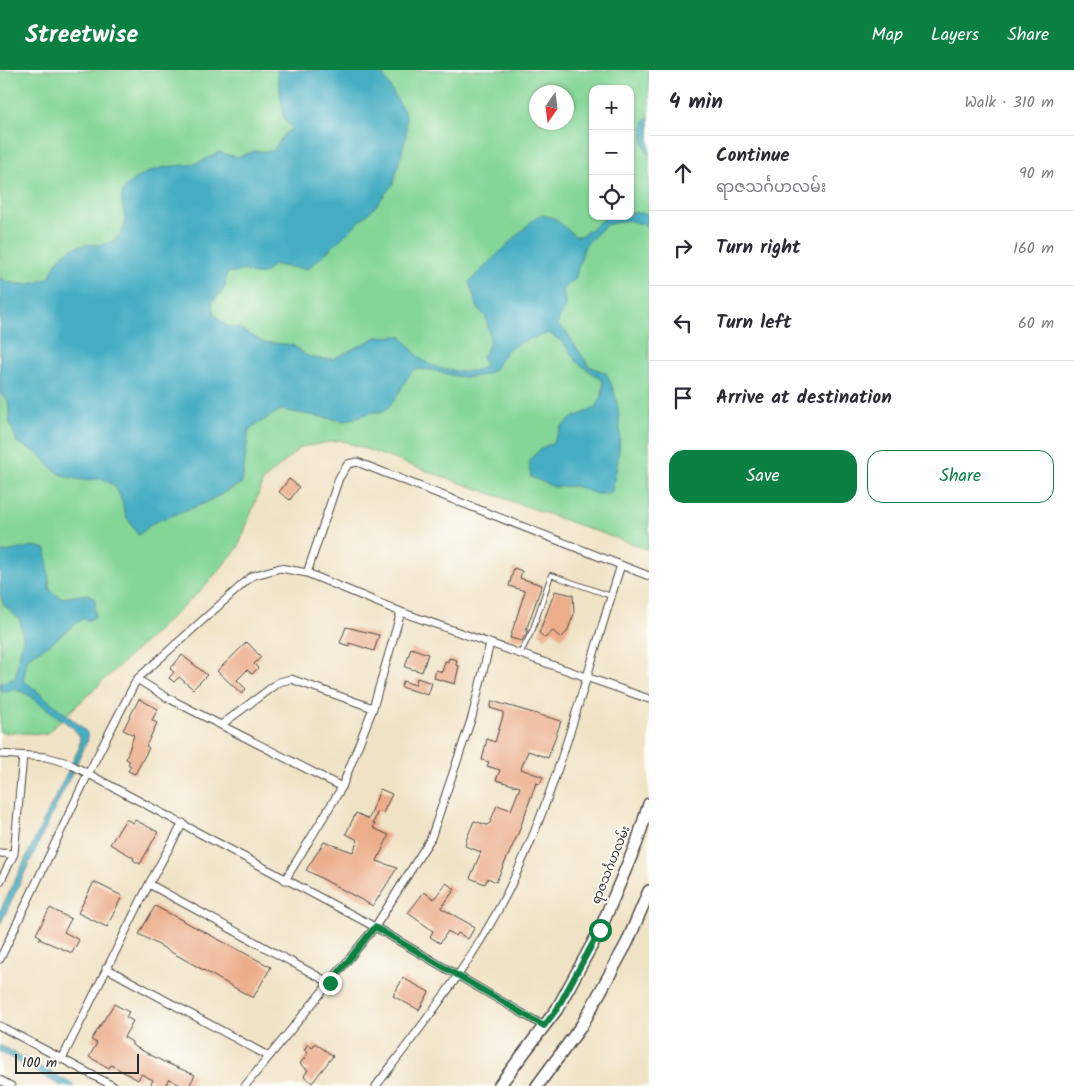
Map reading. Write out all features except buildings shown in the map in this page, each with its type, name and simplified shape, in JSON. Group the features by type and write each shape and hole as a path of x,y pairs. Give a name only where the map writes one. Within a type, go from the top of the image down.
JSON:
{"main road":[{"name":"ရာဇသင်္ဂဟလမ်း","path":"499,1086 557,1009 600,930 637,842 649,804"},
{"path":"537,1086 582,1025 627,943 649,891"}],"street":[{"path":"307,573 339,478 348,464 357,462 649,576"},
{"path":"376,1086 458,977 507,893 552,790 585,677 621,565"},
{"path":"0,959 88,774 137,678 252,576 280,568 307,573 401,612 649,699"},
{"path":"285,880 342,787 373,708 401,612"},
{"path":"245,1086 375,927 431,838 472,717 490,644"},
{"path":"137,678 166,697 342,787"},
{"path":"221,725 279,682 290,679 373,708"},
{"path":"0,754 46,757 68,763 375,927 544,1026"},
{"path":"0,882 14,854 22,756"},
{"path":"62,1059 148,884 183,823"},
{"path":"0,853 14,854"},
{"path":"148,884 330,983"},
{"path":"106,968 268,1056"},
{"path":"0,1026 113,1086"},
{"path":"0,1080 11,1086"}],"lane":[{"path":"520,654 533,629 551,575 611,596"}],"green space":[{"path":"0,70 649,70 649,550 340,440 301,447 263,481 238,548 203,588 46,734 0,732"}],"water":[{"path":"277,70 380,70 406,115 406,137 393,184 374,208 308,269 273,265 263,274 254,274 243,270 235,273 228,272 225,288 212,302 214,314 227,326 239,328 263,342 293,345 305,355 319,359 333,359 377,337 401,336 422,360 435,367 462,372 479,369 485,366 482,356 488,346 489,333 486,317 478,309 469,282 533,220 541,215 554,218 575,236 581,236 603,220 628,220 606,225 585,245 575,279 563,290 566,308 559,318 558,325 566,332 589,366 606,373 617,402 620,431 618,461 612,491 608,494 597,494 575,486 554,487 531,477 529,462 534,456 542,448 552,444 562,426 574,417 596,408 602,396 603,381 577,362 563,342 549,333 513,346 503,355 494,369 476,377 457,376 422,369 413,370 396,397 383,412 373,412 345,421 281,410 249,429 242,483 203,504 155,522 138,535 126,516 115,486 103,479 83,480 66,477 53,469 39,454 18,443 10,424 8,400 0,394 0,278 13,283 31,284 50,277 54,266 66,252 78,246 110,242 121,234 125,221 122,194 125,188 134,180 154,170 196,163 219,152 237,157 255,151 273,151 285,133 293,129 284,120"},
{"path":"649,117 649,155 643,138 645,120"},
{"path":"634,212 649,214 649,226 628,220 634,220"},
{"path":"34,546 46,549 50,590 61,598 88,594 95,599 95,617 89,620 82,619 50,644 28,657 23,680 82,727 87,733 88,739 0,925 0,911 79,748 80,737 73,728 27,694 16,690 0,691 0,683 15,678 23,637 20,620 4,605 0,595 0,553"},
{"path":"0,1045 76,1086 61,1086 0,1052"}],"route":[{"path":"330,983 375,927 544,1026 557,1009 600,930"}]}
